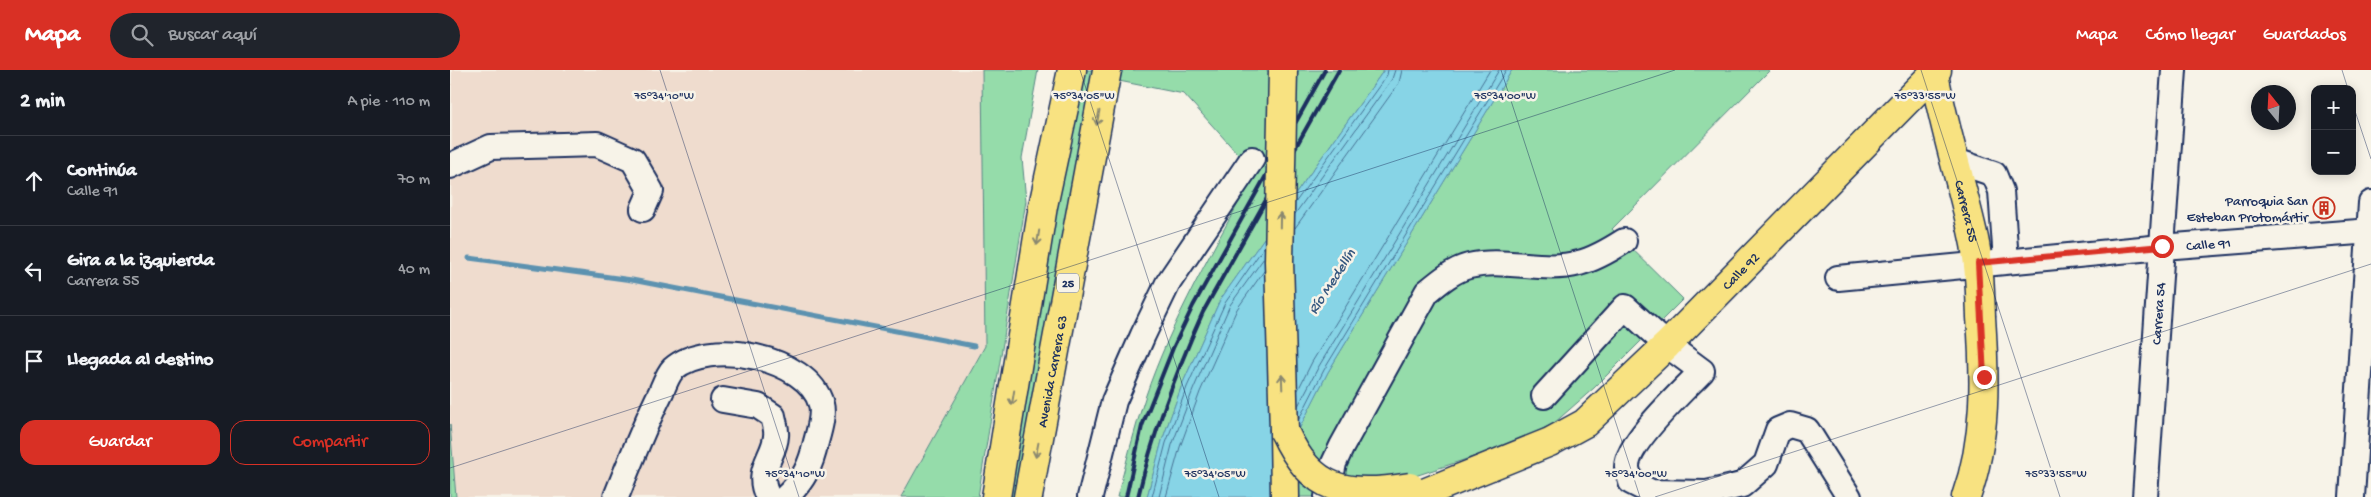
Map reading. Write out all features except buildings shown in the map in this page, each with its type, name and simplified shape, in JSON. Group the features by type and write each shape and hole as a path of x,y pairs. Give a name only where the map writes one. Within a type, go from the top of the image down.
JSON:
{"main road":[{"path":"1043,206 1053,70"},
{"path":"996,497 1043,206 1072,70"},
{"name":"Avenida Carrera 63","path":"1028,497 1107,70"},
{"path":"1283,70 1279,262 1285,497"},
{"name":"Calle 92","path":"1284,431 1300,462 1310,474 1335,490 1365,496 1412,492 1532,449 1585,423 1667,345 1936,71"},
{"name":"Carrera 55","path":"1936,71 1953,160 1973,231 1978,263 1984,377 1983,425 1972,480 1966,497"}],"street":[{"name":"Carrera 54","path":"2145,497 2174,70"},
{"path":"450,166 491,147 597,144 632,160 651,191 643,209"},
{"path":"1090,497 1114,401 1143,335 1168,283 1252,159"},
{"path":"1953,160 1994,174 2001,191 2006,261"},
{"path":"2352,497 2371,204"},
{"name":"Calle 91","path":"1838,278 2162,246 2370,231"},
{"path":"1327,497 1334,464 1342,446 1427,292 1446,276 1468,266 1493,263 1545,267 1579,263 1606,252 1624,241"},
{"path":"1544,396 1625,307 1667,345 1702,371 1656,418 1635,445 1627,466 1631,482 1651,492 1707,493 1742,485 1766,464 1778,430 1790,425 1807,430 1848,497"},
{"path":"616,497 646,423 672,370 689,359 707,353 737,353 790,368 810,383 822,405 820,426 811,464 801,483 786,497"},
{"path":"723,400 758,406 773,416 776,436 765,465 764,489 768,497"}],"shaded area":[{"path":"452,70 982,70 985,346 901,497 456,497 450,424"}],"green space":[{"path":"982,70 1038,70 1022,158 1026,201 978,497 901,497 985,346"},
{"path":"1084,70 1097,70 1019,497 1005,497 1065,142"},
{"path":"1123,70 1269,70 1267,151 1296,100 1298,70 1384,70 1220,300 1182,385 1162,441 1147,497 1117,497 1145,398 1181,311 1255,173 1184,94 1119,81"},
{"path":"1512,70 1770,70 1612,229 1683,299 1594,388 1553,424 1509,445 1406,479 1336,482 1300,442 1299,429 1328,372"},
{"path":"450,424 456,497 450,497"},
{"path":"1298,481 1322,497 1299,497"}],"water":[{"name":"Río Medellín","path":"1384,70 1512,70 1328,372 1292,443 1273,497 1147,497 1162,441 1182,385 1220,300"}],"waterway":[{"path":"469,258 632,280 974,346"}],"railway":[{"path":"1126,497 1142,426 1173,348 1193,306 1325,70"},
{"path":"1138,497 1166,403 1203,312 1339,70"}],"place":[{"name":"Parroquia San Esteban Protomártir","path":"2324,208"}],"route":[{"path":"1984,377 1978,263 2162,246"}]}
